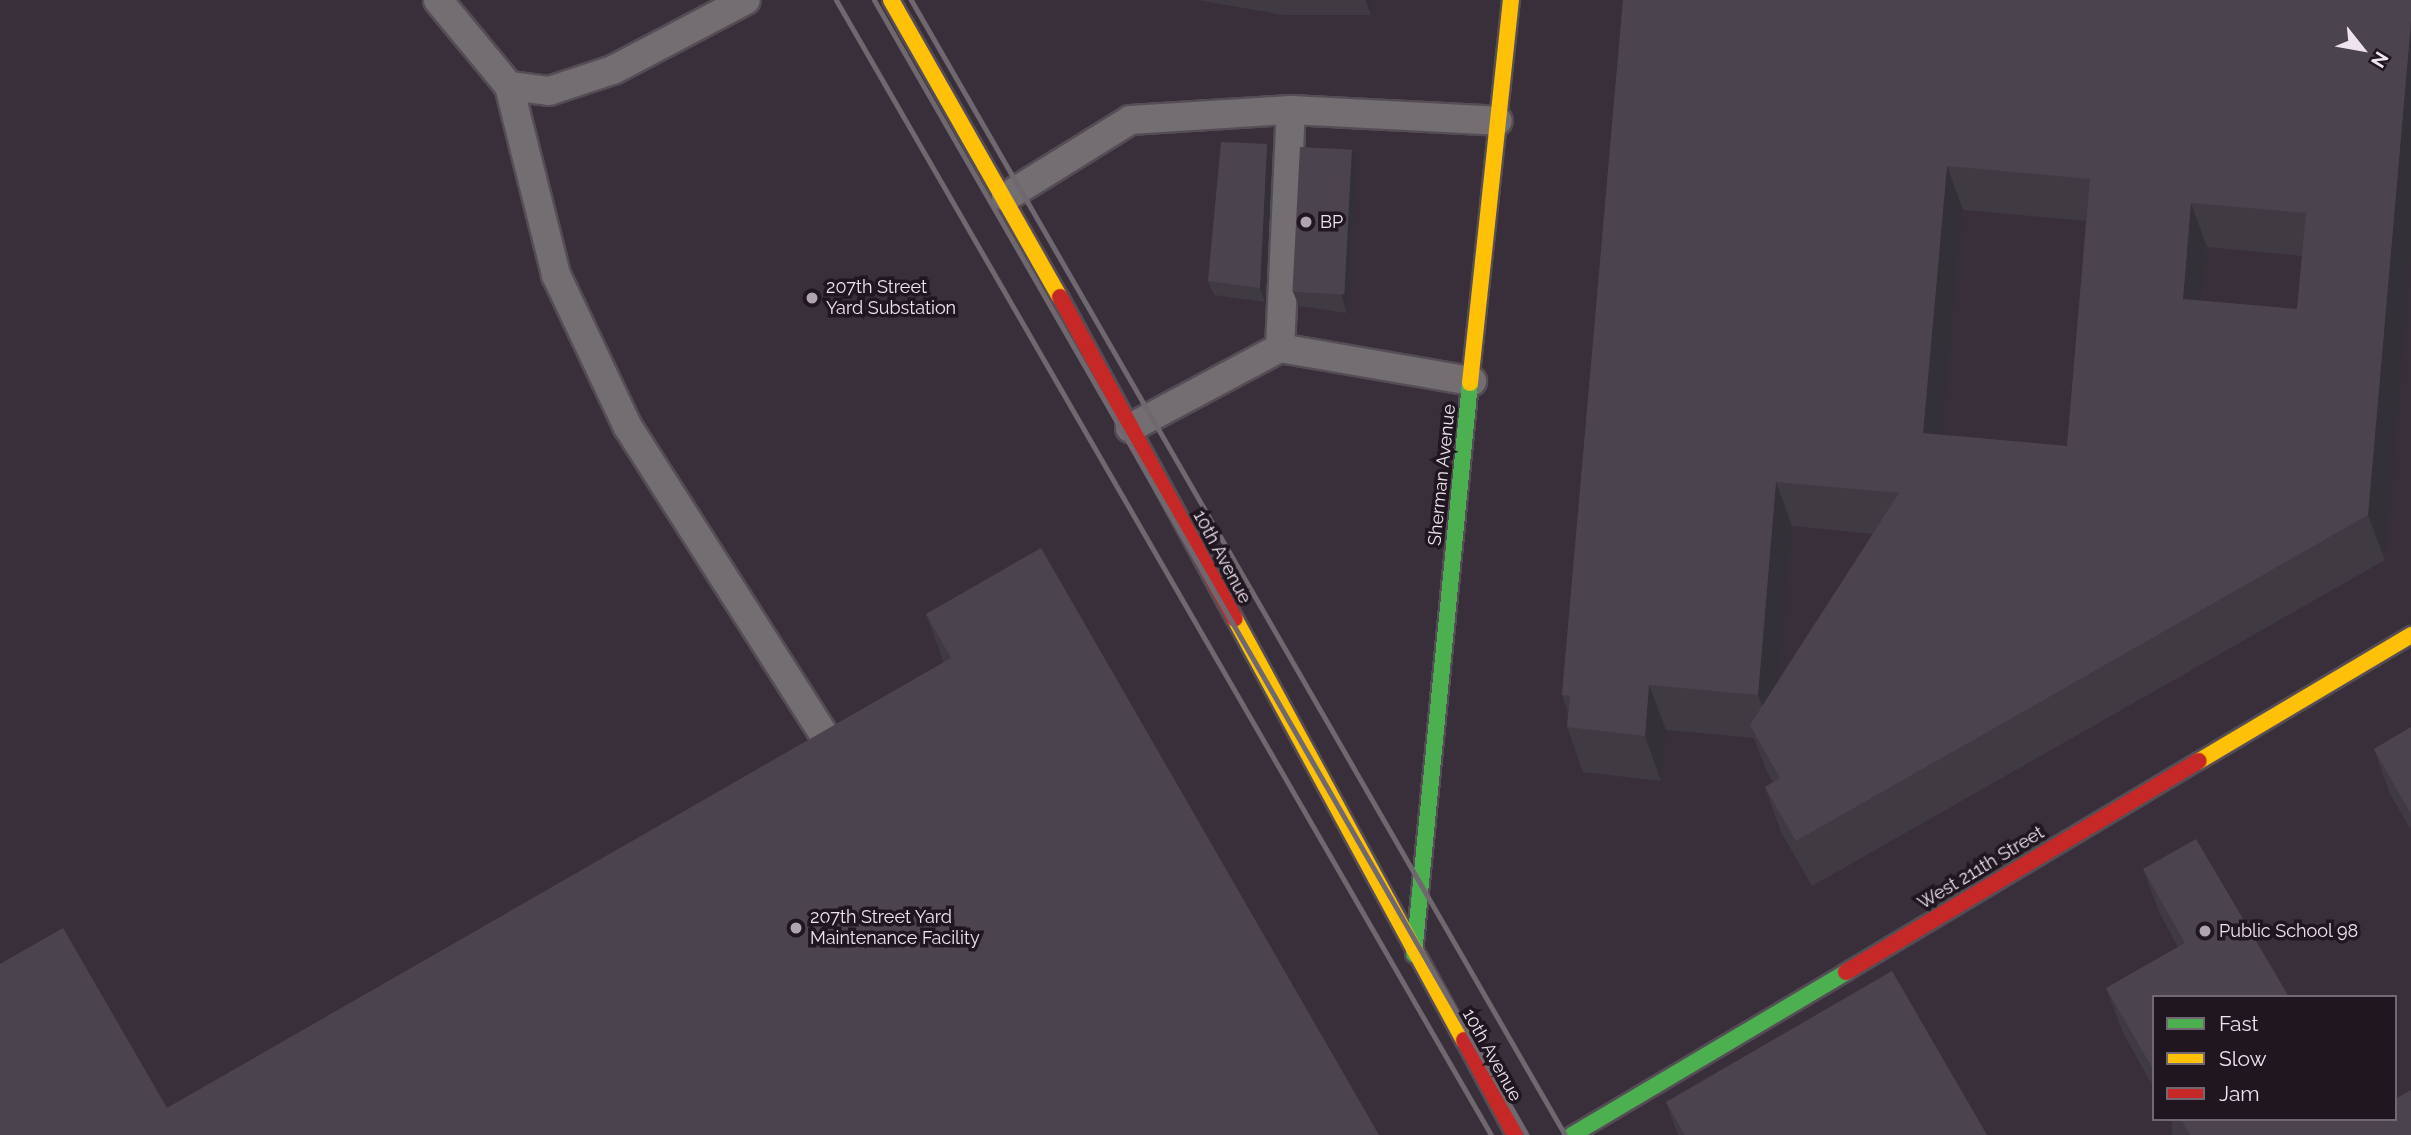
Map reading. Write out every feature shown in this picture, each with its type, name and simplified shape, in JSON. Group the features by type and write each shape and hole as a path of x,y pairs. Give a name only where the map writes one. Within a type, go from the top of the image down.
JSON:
{"main road":[{"name":"10th Avenue","path":"891,0 1006,197 1414,954 1515,1135"},
{"name":"Sherman Avenue","path":"1414,954 1430,762 1511,0"},
{"name":"West 211th Street","path":"1572,1135 2411,635"}],"lane":[{"path":"438,0 509,86 556,275 628,427 823,733"},
{"path":"509,86 549,91 613,70 746,0"},
{"path":"1280,348 1291,110"},
{"path":"1006,197 1130,120 1291,110 1498,121"},
{"path":"1130,428 1280,348 1472,381"}],"building":[{"path":"1623,0 2411,0 2368,515 1796,841 1765,787 1780,778 1750,725 1899,493 1776,482 1758,695 1649,685 1645,736 1567,727 1570,696 1562,695","holes":["1947,166 2090,179 2067,446 1923,433","2191,203 2306,213 2297,309 2183,299"]},
{"path":"1221,142 1267,144 1260,288 1208,281"},
{"path":"1300,147 1352,150 1344,295 1292,292"},
{"path":"1041,548 1379,1135 0,1135 0,964 63,928 167,1108 951,658 926,614"},
{"path":"2411,727 2411,814 2374,749"},
{"path":"2196,839 2288,995 2152,995 2152,1068 2106,988 2185,943 2143,869"},
{"path":"1892,971 1987,1135 1685,1135 1666,1102"},
{"path":"2411,1090 2411,1135 2190,1135 2182,1121 2397,1121 2397,1098"}],"railway":[{"path":"836,0 1491,1135"},
{"path":"874,0 1527,1135"},
{"path":"911,0 1565,1135"}],"traffic: fast":[{"path":"1414,954 1470,383"},
{"path":"1572,1135 1846,972"}],"traffic: slow":[{"path":"891,0 1060,297"},
{"path":"1470,383 1511,0"},
{"path":"1235,619 1464,1040"},
{"path":"2199,761 2411,635"}],"traffic: jam":[{"path":"1060,297 1235,619"},
{"path":"1846,972 2199,761"},
{"path":"1464,1040 1515,1135"}],"place":[{"name":"BP","path":"1306,222"},
{"name":"207th Street Yard Substation","path":"812,298"},
{"name":"207th Street Yard Maintenance Facility","path":"796,928"},
{"name":"Public School 98","path":"2205,931"}]}
